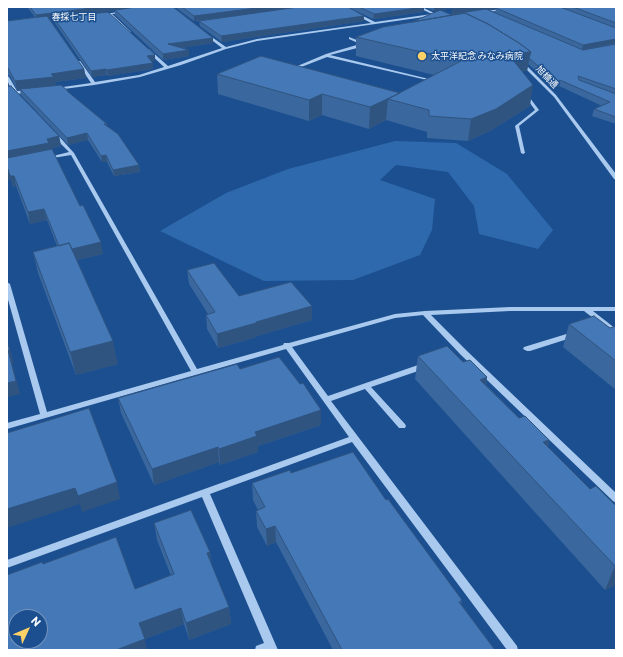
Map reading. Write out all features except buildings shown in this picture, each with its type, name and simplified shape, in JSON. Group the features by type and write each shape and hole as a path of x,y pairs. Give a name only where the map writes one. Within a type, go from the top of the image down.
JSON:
{"street":[{"path":"343,7 374,23"},
{"path":"419,7 442,18"},
{"path":"481,12 520,7"},
{"path":"95,15 126,12"},
{"path":"487,12 494,15"},
{"path":"110,14 133,36"},
{"path":"52,89 140,76 224,48 257,40 436,15"},
{"path":"200,29 224,48"},
{"path":"350,38 364,45"},
{"path":"287,71 326,55 371,43"},
{"path":"144,46 167,68"},
{"path":"326,55 427,80 420,83"},
{"path":"76,59 94,84"},
{"name":"旭橋通","path":"518,59 534,73 555,96 616,178"},
{"path":"526,74 534,73"},
{"path":"7,78 15,93 20,98"},
{"path":"7,94 38,91"},
{"path":"523,153 517,126 538,110 524,93"},
{"path":"51,131 72,153 195,372"},
{"path":"43,158 72,153"},
{"path":"7,284 44,415"},
{"path":"7,426 287,345 395,316 510,309 616,309"},
{"path":"585,309 602,325 616,332"},
{"path":"425,313 460,354 616,499"},
{"path":"527,350 584,331"},
{"path":"287,345 354,438 513,650"},
{"path":"326,400 434,363"},
{"path":"366,386 402,426"},
{"path":"7,564 205,494 354,438"},
{"path":"205,494 272,648 260,650"}],"shaded area":[{"path":"395,141 456,143 507,174 553,230 538,249 479,234 474,206 448,172 396,165 380,180 435,199 432,230 420,255 353,280 264,281 160,231 226,193 288,169"}],"place":[{"name":"太平洋記念 みなみ病院","path":"422,56"}],"district":[{"name":"春採七丁目","path":"74,17"}]}
